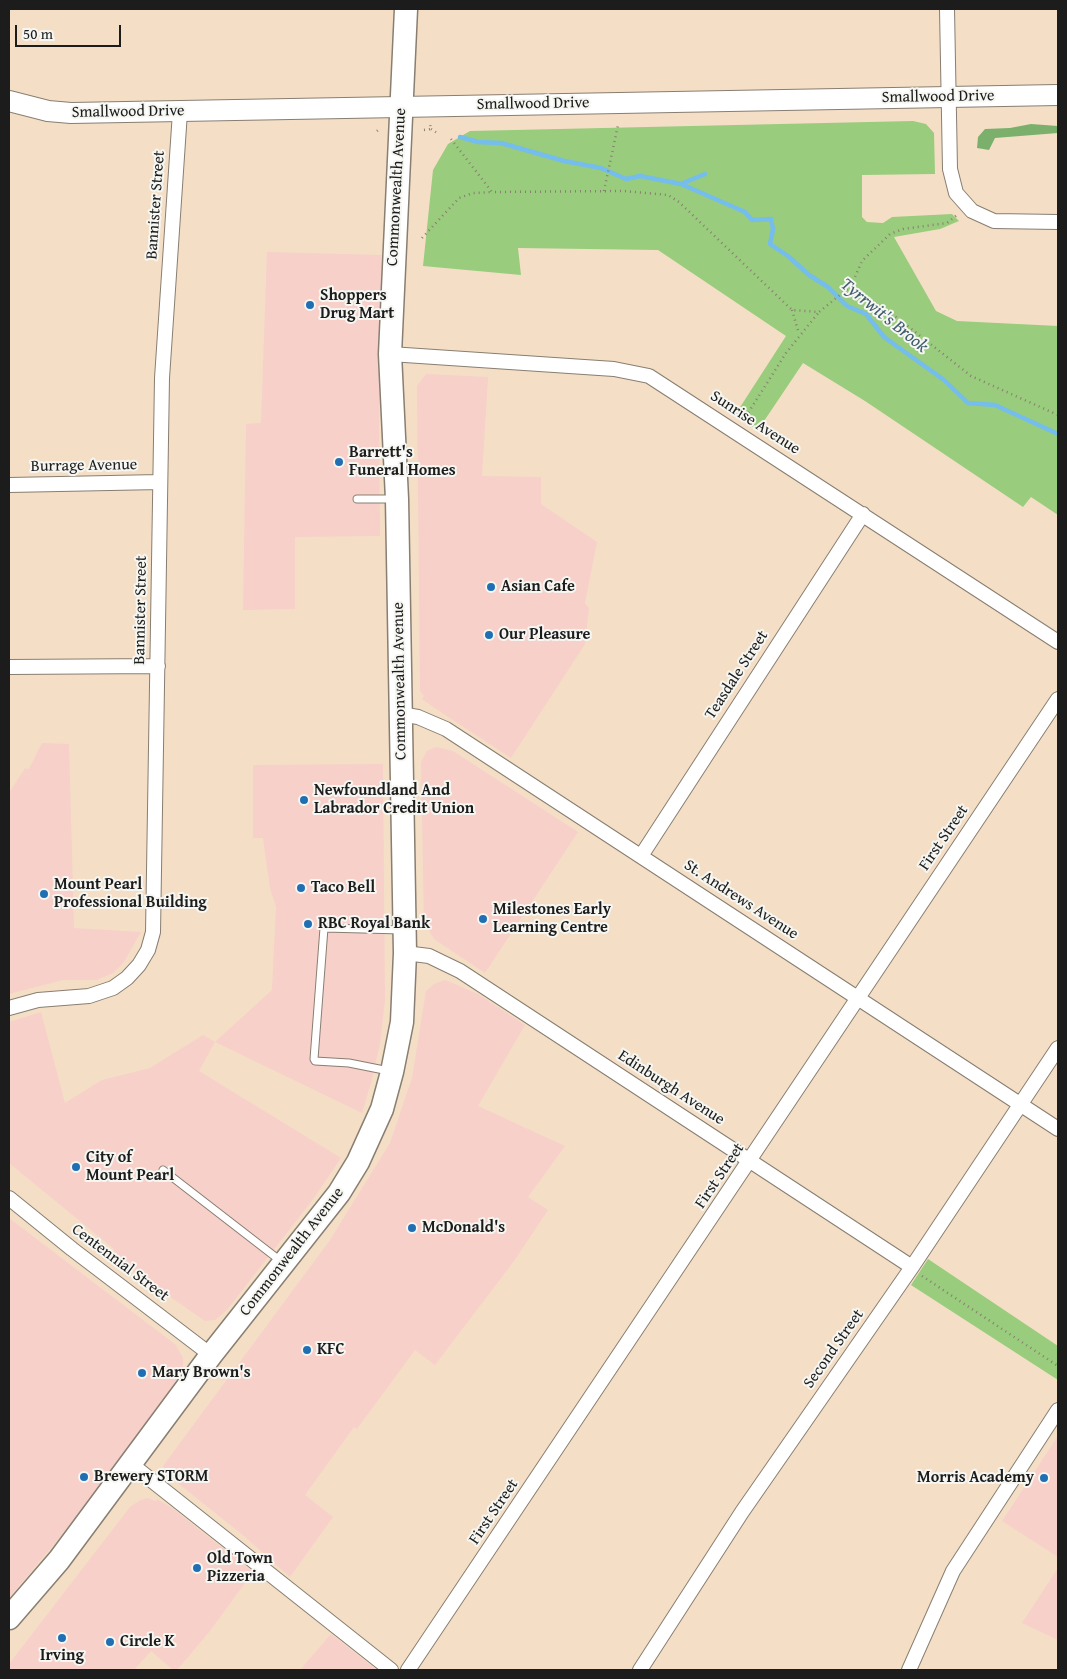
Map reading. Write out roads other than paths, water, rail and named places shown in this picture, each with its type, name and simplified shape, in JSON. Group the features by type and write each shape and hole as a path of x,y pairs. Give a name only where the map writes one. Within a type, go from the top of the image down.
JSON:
{"main road":[{"name":"Commonwealth Avenue","path":"9,1618 59,1560 211,1355 339,1193 358,1162 382,1109 392,1072 402,1022 405,953 397,500 390,354 406,9"}],"street":[{"path":"947,9 951,178 956,193 966,205 979,215 994,221 1058,222"},
{"name":"Smallwood Drive","path":"9,101 48,111 71,113 1058,95"},
{"name":"Bannister Street","path":"9,1008 38,1000 89,996 113,988 134,972 148,950 154,923 163,347 180,112"},
{"name":"Sunrise Avenue","path":"390,354 614,369 638,373 658,381 1058,642"},
{"name":"Burrage Avenue","path":"9,486 160,482"},
{"name":"Teasdale Street","path":"641,856 863,514"},
{"path":"9,667 158,666"},
{"name":"First Street","path":"408,1670 751,1161 858,997 1058,699"},
{"name":"St. Andrews Avenue","path":"400,714 418,717 446,729 1058,1129"},
{"name":"Edinburgh Avenue","path":"405,953 429,956 460,971 912,1267"},
{"name":"Second Street","path":"640,1670 742,1512 912,1267 1058,1048"},
{"name":"Centennial Street","path":"9,1198 72,1249 211,1355"},
{"path":"915,1668 945,1588 957,1564 1058,1410"},
{"path":"131,1464 391,1670"}],"lane":[{"path":"356,499 397,500"},
{"path":"392,1072 370,1066 315,1061 314,1059 324,928 404,930"},
{"path":"163,1170 284,1264"}],"waterway":[{"name":"Tyrrwit's Brook","path":"460,137 478,142 501,143 564,161 601,168 626,179 640,176 681,184 745,212 752,220 771,219 773,229 770,244 788,256 809,275 828,287 847,306 866,314 884,337 944,380 968,403 995,405 1058,434"},
{"path":"681,184 705,174"}],"place":[{"name":"Shoppers Drug Mart","path":"310,305"},
{"name":"Barrett's Funeral Homes","path":"339,462"},
{"name":"Asian Cafe","path":"491,587"},
{"name":"Our Pleasure","path":"489,635"},
{"name":"Newfoundland And Labrador Credit Union","path":"304,800"},
{"name":"Taco Bell","path":"301,888"},
{"name":"Mount Pearl Professional Building","path":"44,894"},
{"name":"Milestones Early Learning Centre","path":"483,919"},
{"name":"RBC Royal Bank","path":"308,924"},
{"name":"City of Mount Pearl","path":"76,1167"},
{"name":"McDonald's","path":"412,1228"},
{"name":"KFC","path":"307,1350"},
{"name":"Mary Brown's","path":"142,1373"},
{"name":"Brewery STORM","path":"84,1477"},
{"name":"Morris Academy","path":"1044,1478"},
{"name":"Old Town Pizzeria","path":"197,1568"},
{"name":"Irving","path":"62,1638"},
{"name":"Circle K","path":"110,1642"}]}
